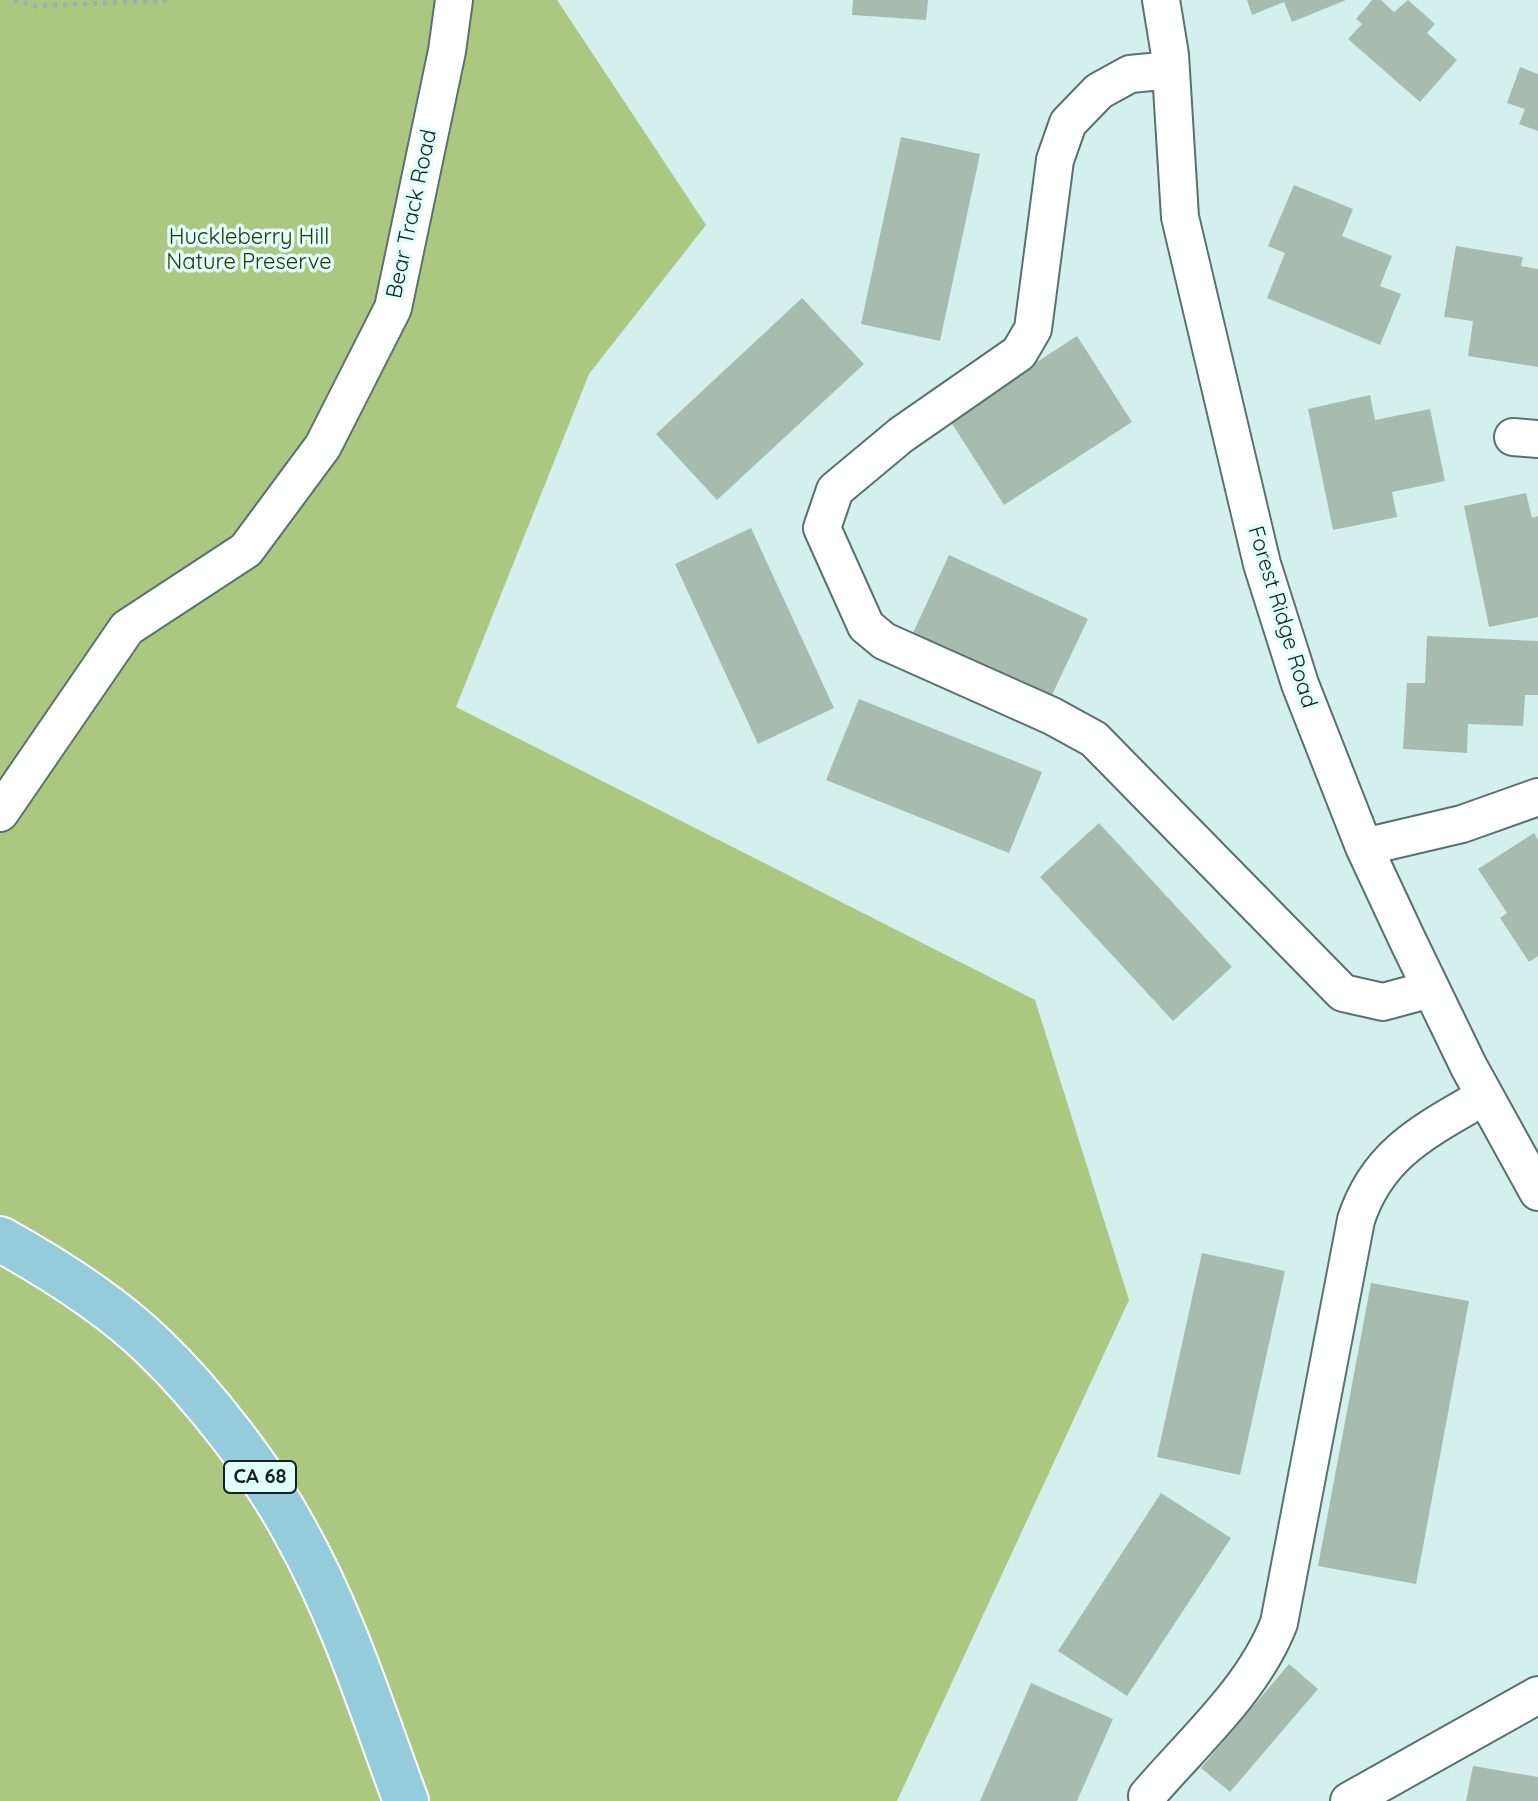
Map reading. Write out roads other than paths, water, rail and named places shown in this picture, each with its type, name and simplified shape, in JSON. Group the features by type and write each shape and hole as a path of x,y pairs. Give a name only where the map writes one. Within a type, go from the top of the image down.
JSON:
{"main road":[{"name":"CA 68","path":"0,1239 59,1272 154,1347 236,1442 295,1530 343,1632 406,1801"}],"street":[{"name":"Bear Track Road","path":"0,813 127,628 246,550 323,446 393,308 447,51 454,0"},
{"name":"Forest Ridge Road","path":"1161,0 1171,70 1180,217 1262,564 1300,684 1364,847 1431,989 1538,1192"},
{"path":"1171,70 1130,74 1099,91 1068,123 1055,160 1033,329 1019,353 901,435 835,490 822,528 866,626 884,641 1052,716 1094,739 1343,993 1383,1002 1431,989"},
{"path":"1364,847 1462,824 1538,797"},
{"path":"1147,1796 1248,1680 1268,1651 1279,1623 1356,1220 1364,1196 1379,1171 1401,1148 1485,1096"},
{"path":"1349,1801 1538,1695"}],"park label":[{"name":"Huckleberry Hill Nature Preserve","path":"249,250"}]}
